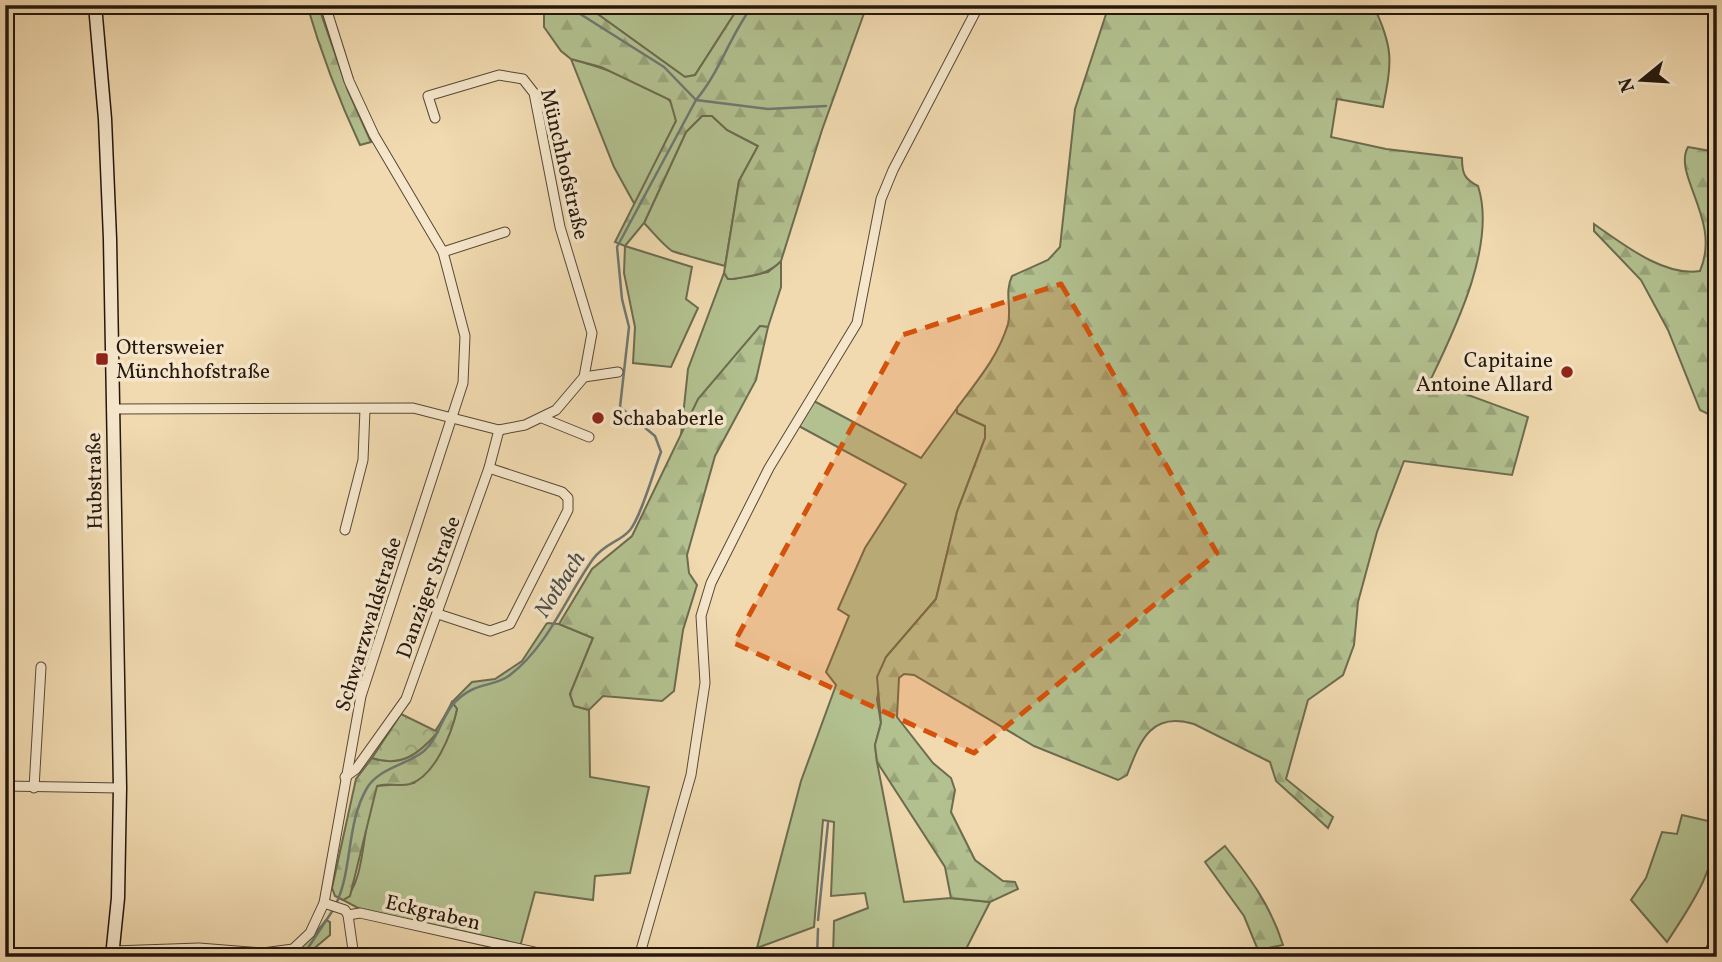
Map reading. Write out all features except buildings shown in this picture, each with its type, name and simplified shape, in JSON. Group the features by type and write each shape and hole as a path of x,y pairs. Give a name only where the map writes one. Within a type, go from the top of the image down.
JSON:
{"main road":[{"name":"Hubstraße","path":"95,5 105,119 110,239 120,788 119,886 113,954"},
{"path":"1710,957 1717,940"}],"street":[{"name":"Schwarzwaldstraße","path":"113,954 199,948 263,953 293,949 310,933 327,904 345,777 361,696 463,383 465,336 443,252 374,135 349,81 325,5"},
{"path":"639,957 693,761 705,683 699,633 711,583 769,468 857,323 881,199 893,170 979,5"},
{"name":"Münchhofstraße","path":"435,118 428,96 499,75 511,74 530,85 560,227 592,333 584,377"},
{"path":"443,252 505,232"},
{"path":"112,409 413,408 454,416 499,430 542,418 556,410 584,377 618,372"},
{"path":"345,530 363,460 365,409"},
{"path":"542,418 589,437"},
{"name":"Danziger Straße","path":"345,777 356,769 406,699 489,468 499,430"},
{"path":"438,614 490,631 510,624 568,510 568,498 562,492 489,468"},
{"path":"34,788 41,667"},
{"path":"353,733 356,743 372,747"},
{"path":"5,786 120,788"},
{"name":"Eckgraben","path":"327,904 346,913 360,913 557,957"},
{"path":"346,913 354,957"}],"highlighted area":[{"path":"1061,284 1217,553 974,753 734,643 902,335"}],"green space":[{"path":"307,5 318,5 348,91 371,142 360,145 331,76"},
{"path":"544,5 585,5 685,77 695,75 740,5 867,5 822,130 781,261 776,266 759,274 733,279 728,279 724,273 739,181 758,146 727,130 712,116 702,116 686,132 644,223 625,246 615,242 676,121 670,100 601,67 571,59 561,51 544,27"},
{"path":"585,5 740,5 695,75 685,77"},
{"path":"1109,5 1373,5 1388,44 1389,66 1383,107 1337,99 1331,137 1386,149 1462,158 1465,175 1478,186 1482,234 1478,259 1461,312 1430,381 1528,417 1512,475 1404,461 1377,532 1358,602 1354,645 1343,675 1308,700 1286,779 1333,817 1328,828 1276,781 1270,762 1194,724 1179,721 1157,726 1142,741 1127,775 1118,780 1034,746 914,675 904,674 899,678 897,717 933,763 951,778 955,790 951,812 975,860 1003,881 1015,882 1018,889 990,902 951,898 945,867 877,762 875,745 881,723 877,677 886,657 936,599 957,512 985,438 985,426 957,413 957,408 986,368 1004,336 1009,318 1009,288 1012,276 1048,260 1060,247 1075,109"},
{"path":"571,59 637,82 661,94 672,105 676,121 635,205 614,167"},
{"path":"702,116 712,116 727,130 758,146 739,181 725,266 672,251 644,223 686,132"},
{"path":"1688,147 1717,152 1717,412 1708,414 1700,410 1668,330 1641,280 1594,231 1594,224 1658,264 1686,272 1700,271 1705,252 1705,234 1686,171"},
{"path":"625,246 692,267 686,299 698,308 671,367 633,363 635,327 624,273"},
{"path":"781,261 781,287 768,327 760,326 681,435 688,369 724,273 728,279 733,279 768,272"},
{"path":"760,326 768,327 756,380 715,456 687,555 689,573 697,585 683,630 674,691 662,701 603,696 589,710 574,706 570,694 593,638 559,624 592,569 632,536 698,399"},
{"path":"812,400 921,458 957,408 957,413 985,426 985,438 957,512 936,599 886,657 877,699 881,723 875,745 904,902 951,898 990,902 962,957 833,957 834,921 868,908 865,893 831,896 834,822 823,820 814,927 757,948 801,781 836,685 826,672 849,616 838,609 865,548 906,484 797,425"},
{"path":"547,623 559,624 593,638 570,694 574,706 589,710 590,777 649,787 630,873 595,876 593,900 535,892 520,947 358,908 343,900 351,892 356,880 372,798 377,786 414,783 446,740 457,709 452,702 472,682 495,679 522,661"},
{"path":"452,702 457,709 451,730 435,763 427,772 410,784 377,786 350,896 343,900 335,896 332,888 356,779 372,758 400,760 421,747 439,726"},
{"path":"401,714 438,732 424,747 409,757 392,761 372,758"},
{"path":"1682,815 1717,823 1716,840 1713,856 1701,886 1667,942 1631,900 1646,878 1662,832 1677,834"},
{"path":"1225,846 1266,905 1283,945 1258,950 1244,916 1205,862"},
{"path":"326,920 330,922 330,935 304,957 261,957 283,954 299,948"}],"waterway":[{"path":"566,5 664,67 696,100"},
{"name":"Notbach","path":"336,904 345,876 360,802 372,781 424,751 451,707 463,695 504,679 523,663 546,636 593,559 602,549 626,534 634,524 661,452 655,436 620,407 629,327 622,299 617,247 696,100 712,78 753,5"},
{"path":"696,100 768,109 826,106"},
{"path":"818,920 828,823"},
{"name":"Notbach","path":"302,957 333,910"},
{"path":"817,957 818,929"}],"place":[{"name":"Ottersweier Münchhofstraße","path":"102,359"},
{"name":"Capitaine Antoine Allard","path":"1567,372"},
{"name":"Schababerle","path":"598,418"}]}
